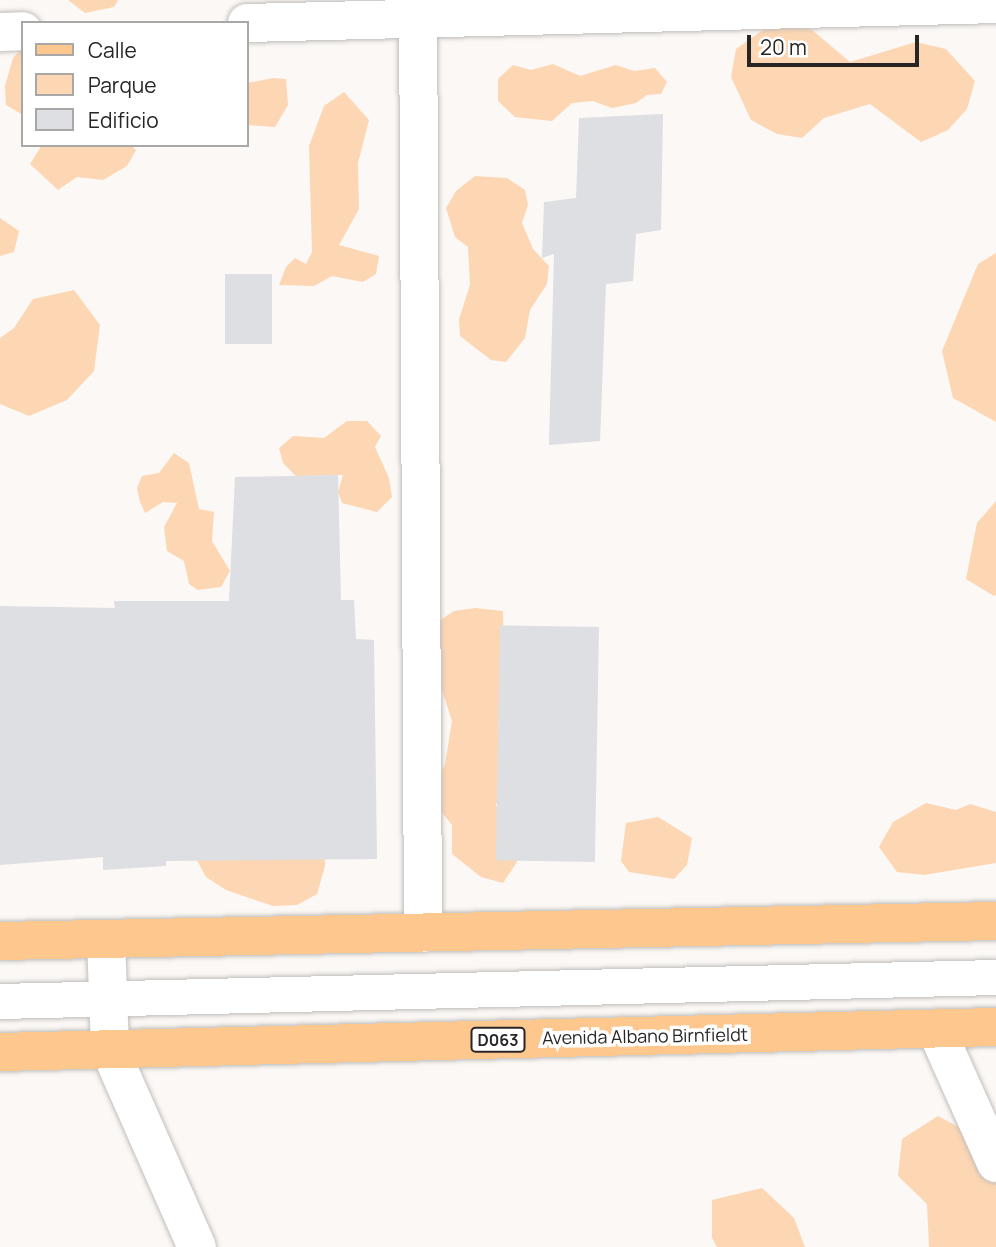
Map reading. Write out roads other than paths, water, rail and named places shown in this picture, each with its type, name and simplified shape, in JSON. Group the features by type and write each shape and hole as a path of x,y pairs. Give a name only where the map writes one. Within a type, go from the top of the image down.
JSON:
{"main road":[{"path":"0,941 996,921"},
{"name":"Avenida Albano Birnfieldt","path":"0,1052 996,1027"}],"street":[{"path":"248,23 418,9 996,4"},
{"path":"418,9 423,933"},
{"path":"0,32 21,31"},
{"path":"106,939 110,1050 197,1247"},
{"path":"0,1001 996,977"},
{"path":"936,1029 996,1163"}]}
